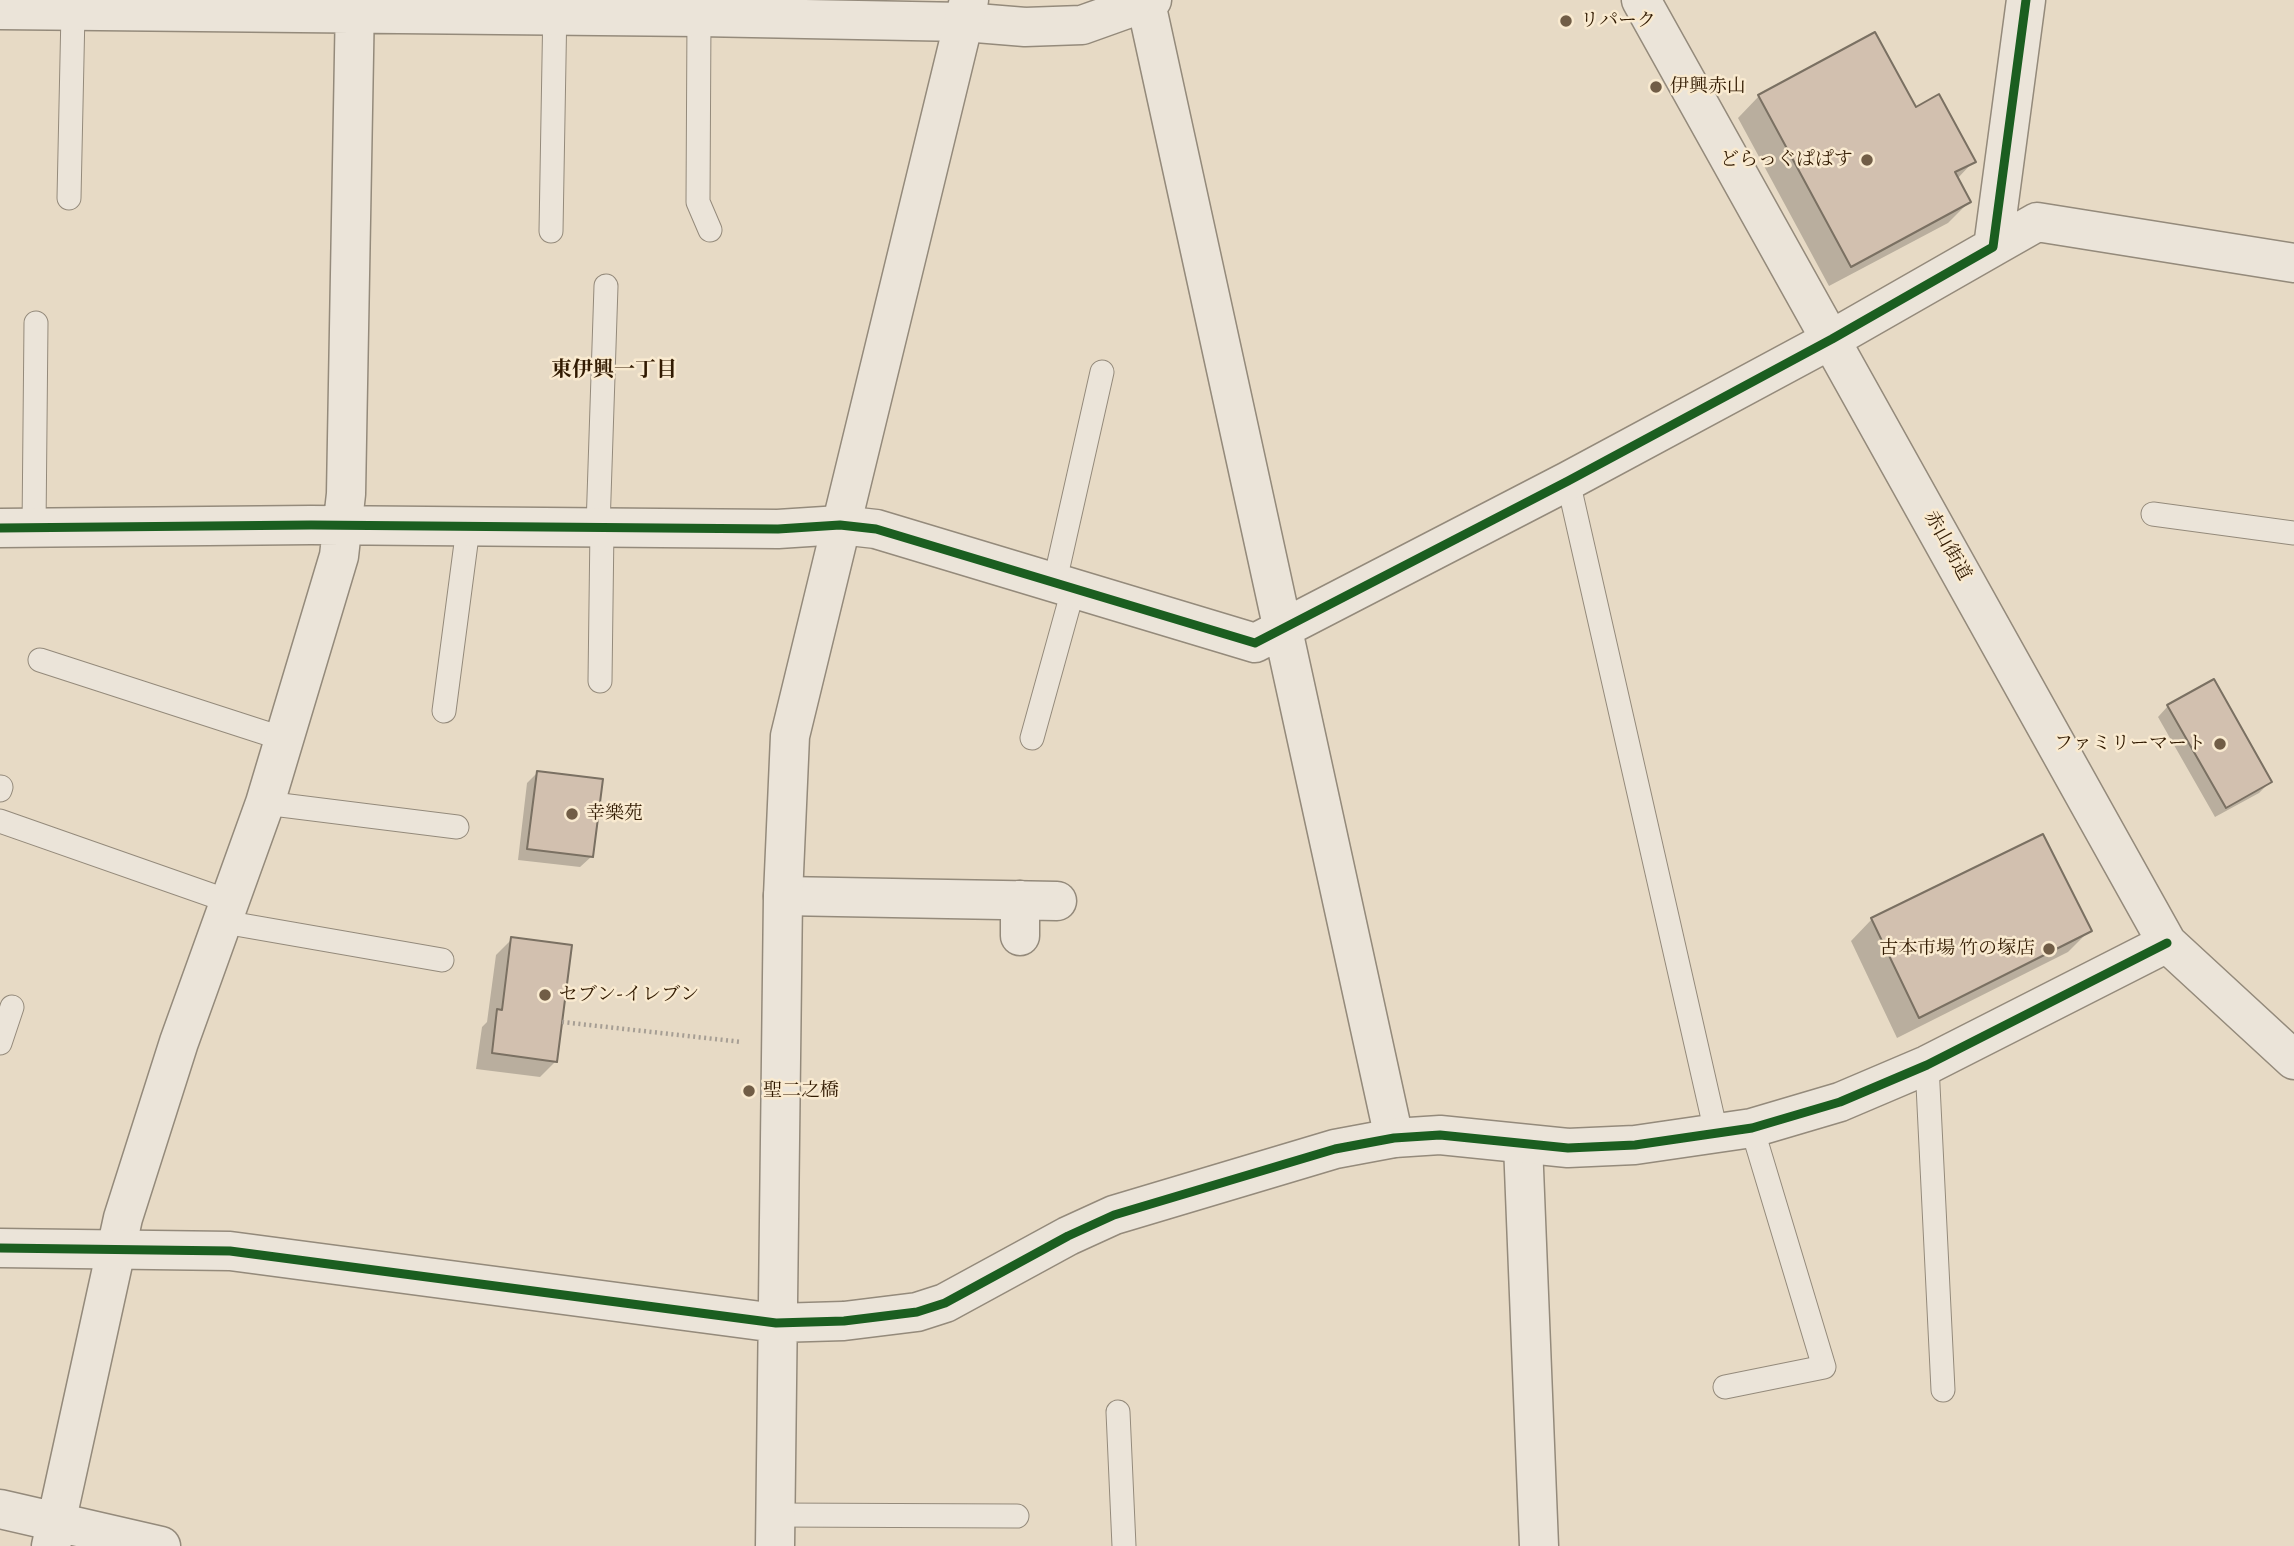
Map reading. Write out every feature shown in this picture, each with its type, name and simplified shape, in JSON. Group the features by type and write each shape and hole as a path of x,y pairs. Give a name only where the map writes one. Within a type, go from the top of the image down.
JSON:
{"street":[{"name":"赤山街道","path":"1641,0 2167,943 2294,1060"},
{"path":"1993,247 2026,0"},
{"path":"0,10 73,12 157,6 555,7 699,17 966,11 1025,27 1082,25 1149,1 1394,1138"},
{"path":"53,1534 123,1218 179,1042 265,803 340,556 344,526 355,7"},
{"path":"774,1531 783,896 790,736 966,11"},
{"path":"17,528 344,526 778,529 840,525 876,529 1255,643 1569,481 1832,339 2038,222 2294,263"},
{"path":"783,896 1032,912"},
{"path":"0,1248 116,1252 230,1251 776,1323 844,1321 917,1312 945,1303 1114,1215 1335,1149 1394,1138 1440,1135 1568,1148 1635,1145 1734,1130 1840,1102 1927,1065 2167,943"},
{"path":"1524,1144 1539,1546"},
{"path":"0,1509 53,1534 161,1546"}],"lane":[{"path":"551,231 555,7"},
{"path":"69,198 73,12"},
{"path":"699,17 698,202 710,229"},
{"path":"600,681 600,527 606,286"},
{"path":"17,528 36,323"},
{"path":"1032,738 1064,587 1102,372"},
{"path":"1569,481 1734,1130 1824,1367 1725,1387"},
{"path":"2153,514 2294,533"},
{"path":"444,711 468,528"},
{"path":"40,660 284,739"},
{"path":"265,803 457,827"},
{"path":"0,821 227,912 442,960"},
{"path":"0,1043 12,1007"},
{"path":"1927,1065 1943,1390"},
{"path":"1118,1412 1124,1546"},
{"path":"774,1531 1017,1517"}],"path":[{"path":"562,1022 748,1043"}],"building":[{"path":"1875,32 1916,107 1939,94 1976,162 1955,172 1971,202 1851,267 1758,95"},
{"path":"2214,679 2272,782 2226,808 2167,705"},
{"path":"537,771 603,779 593,857 527,849"},
{"path":"2043,834 2092,931 1919,1018 1871,918"},
{"path":"511,937 572,945 557,1062 492,1053 497,1009 502,1010"}],"cycle path":[{"path":"0,528 311,525 778,529 840,525 876,529 1255,643 1568,481 1832,339 1993,247 2026,0"},
{"path":"0,1248 230,1251 776,1323 844,1321 917,1312 945,1303 1068,1236 1114,1215 1335,1149 1394,1138 1440,1135 1568,1148 1635,1145 1752,1128 1840,1102 1927,1065 2167,943"}],"place":[{"name":"リパーク","path":"1566,21"},
{"name":"伊興赤山","path":"1656,87"},
{"name":"どらっぐぱぱす","path":"1867,160"},
{"name":"ファミリーマート","path":"2220,744"},
{"name":"幸樂苑","path":"572,814"},
{"name":"古本市場 竹の塚店","path":"2049,949"},
{"name":"セブン-イレブン","path":"545,995"},
{"name":"聖二之橋","path":"749,1091"}],"district":[{"name":"東伊興一丁目","path":"614,371"}]}
